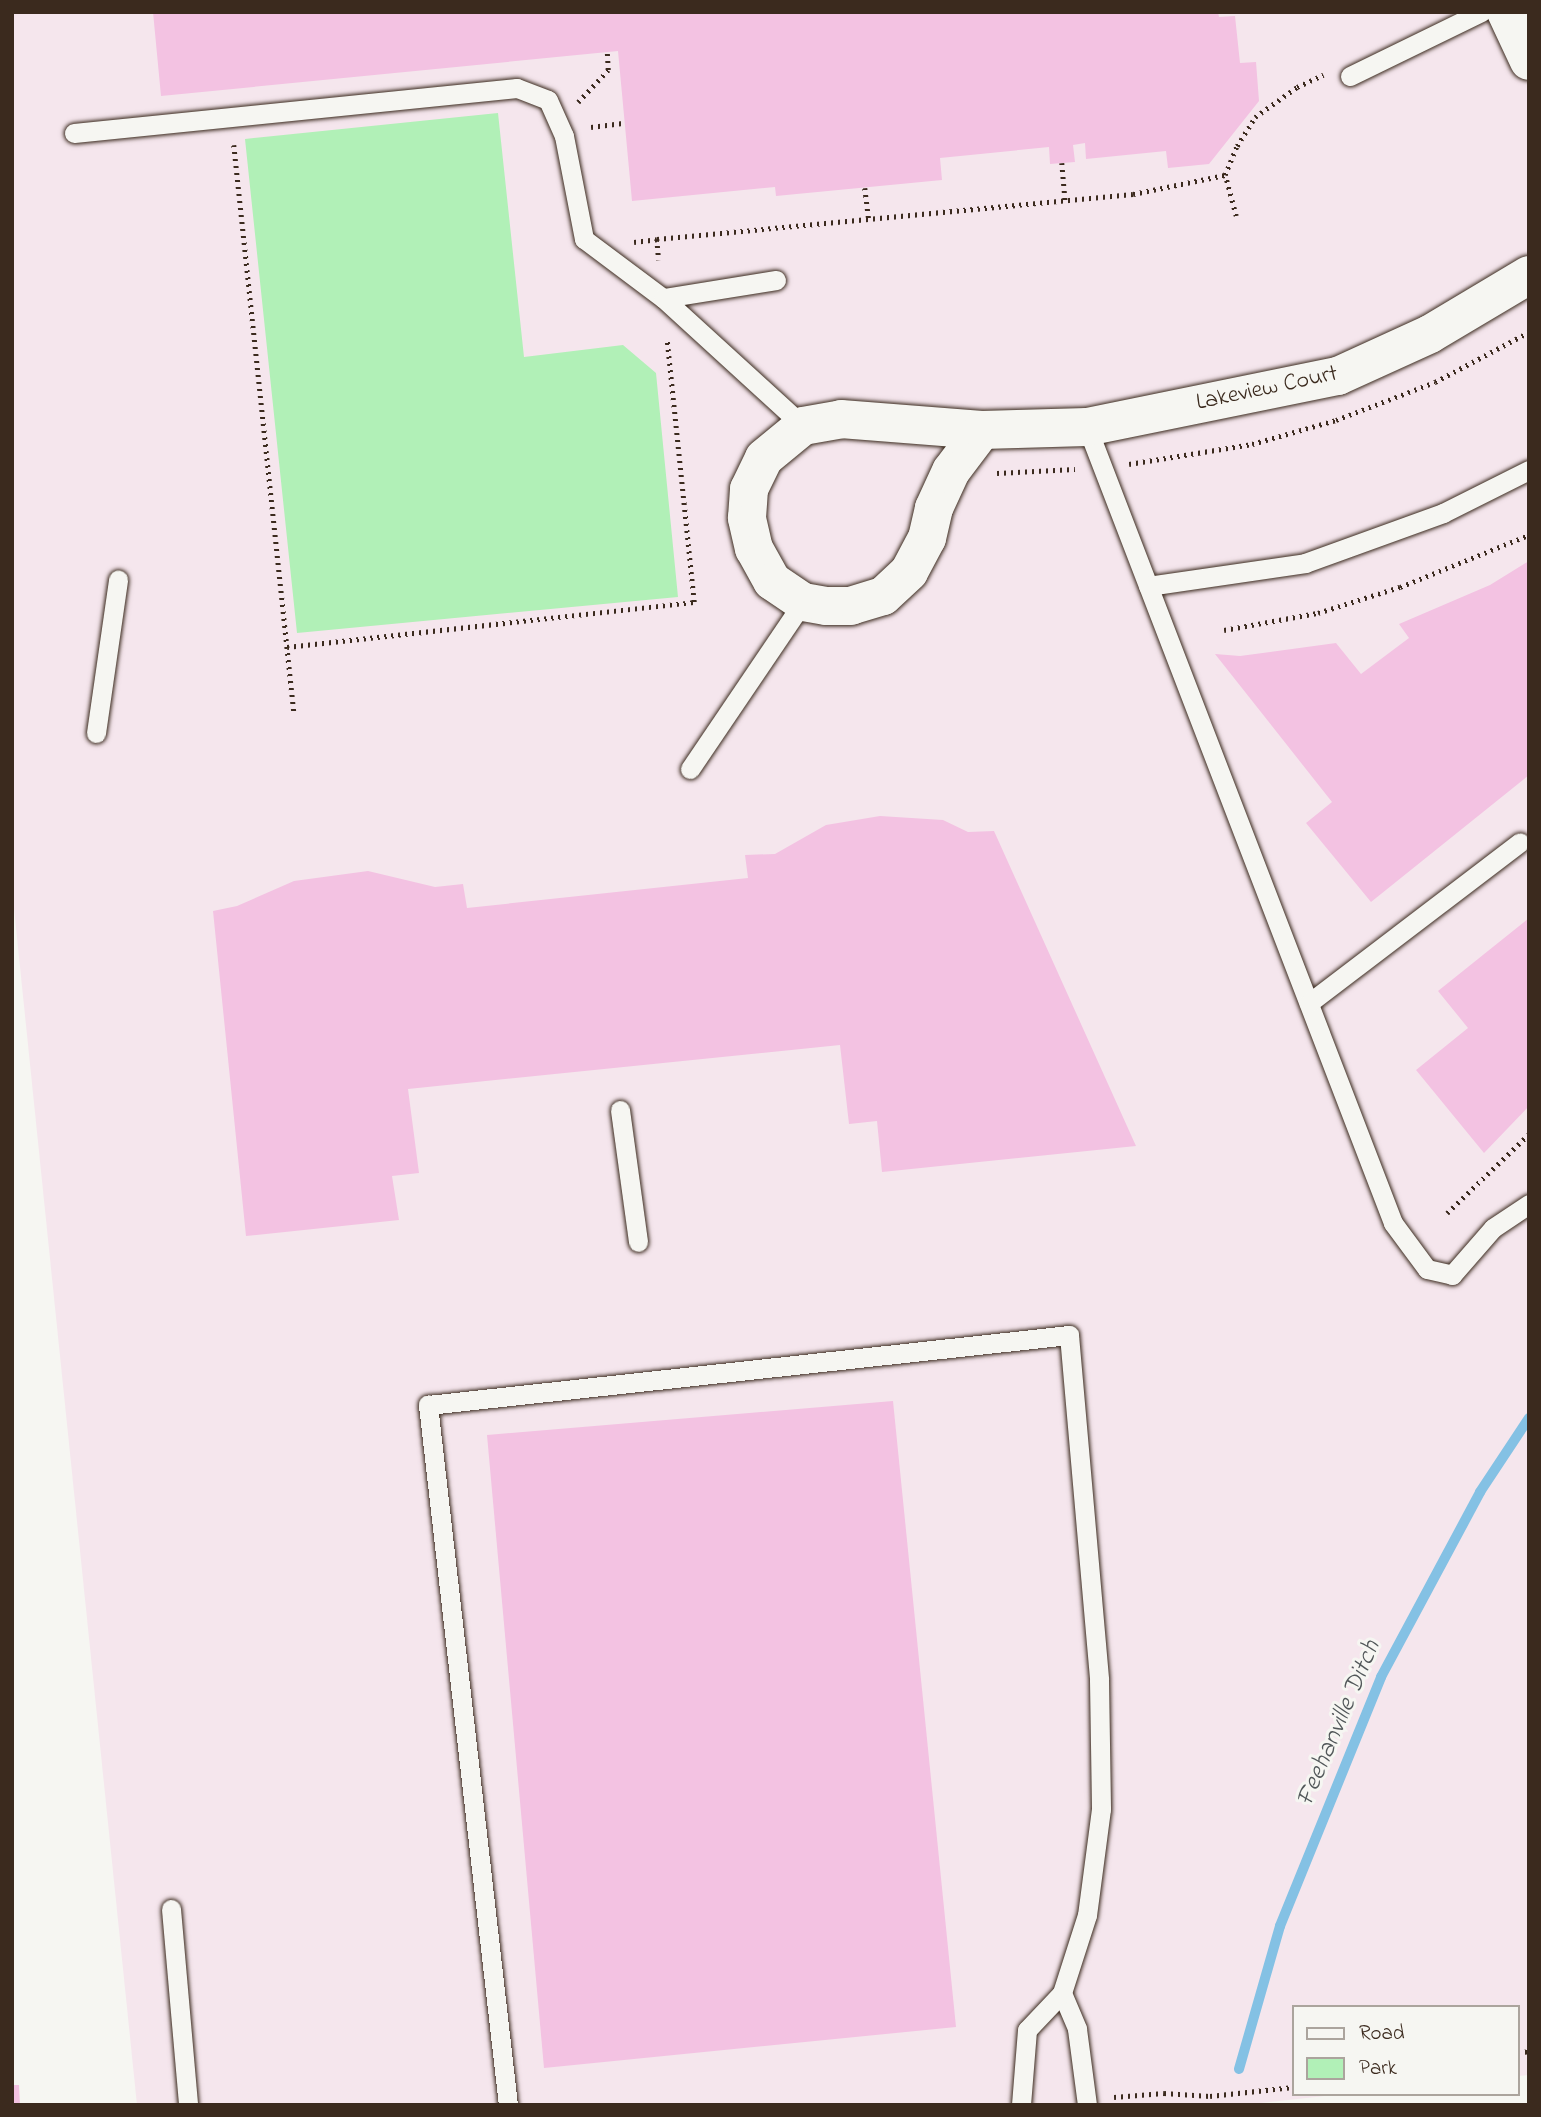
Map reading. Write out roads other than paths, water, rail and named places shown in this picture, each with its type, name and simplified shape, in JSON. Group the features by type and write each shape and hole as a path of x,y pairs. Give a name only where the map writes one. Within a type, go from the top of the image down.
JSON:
{"street":[{"path":"1506,12 1529,61"},
{"name":"Lakeview Court","path":"982,430 951,471 934,508 927,538 909,572 883,596 851,606 826,606 803,602 772,581 754,549 747,518 749,489 764,458 803,426 841,419 982,430 1087,427 1338,376 1430,334 1529,275"}],"lane":[{"path":"1350,76 1481,12"},
{"path":"74,133 517,88 548,100 564,136 584,239 663,298 803,426"},
{"path":"663,298 776,280"},
{"path":"1087,427 1393,1223 1427,1269 1452,1275 1493,1228 1529,1204"},
{"path":"1148,586 1305,563 1443,513 1529,470"},
{"path":"96,733 118,580"},
{"path":"690,769 803,602"},
{"path":"1309,1003 1520,842"},
{"path":"620,1110 638,1242"},
{"path":"508,2105 428,1405 1069,1335 1099,1680 1101,1809 1087,1915 1062,1993 1027,2030 1021,2105"},
{"path":"171,1909 188,2105"},
{"path":"1062,1993 1077,2029 1087,2102"}],"waterway":[{"name":"Feehanville Ditch","path":"1239,2069 1280,1926 1381,1677 1480,1492 1529,1418"}]}
